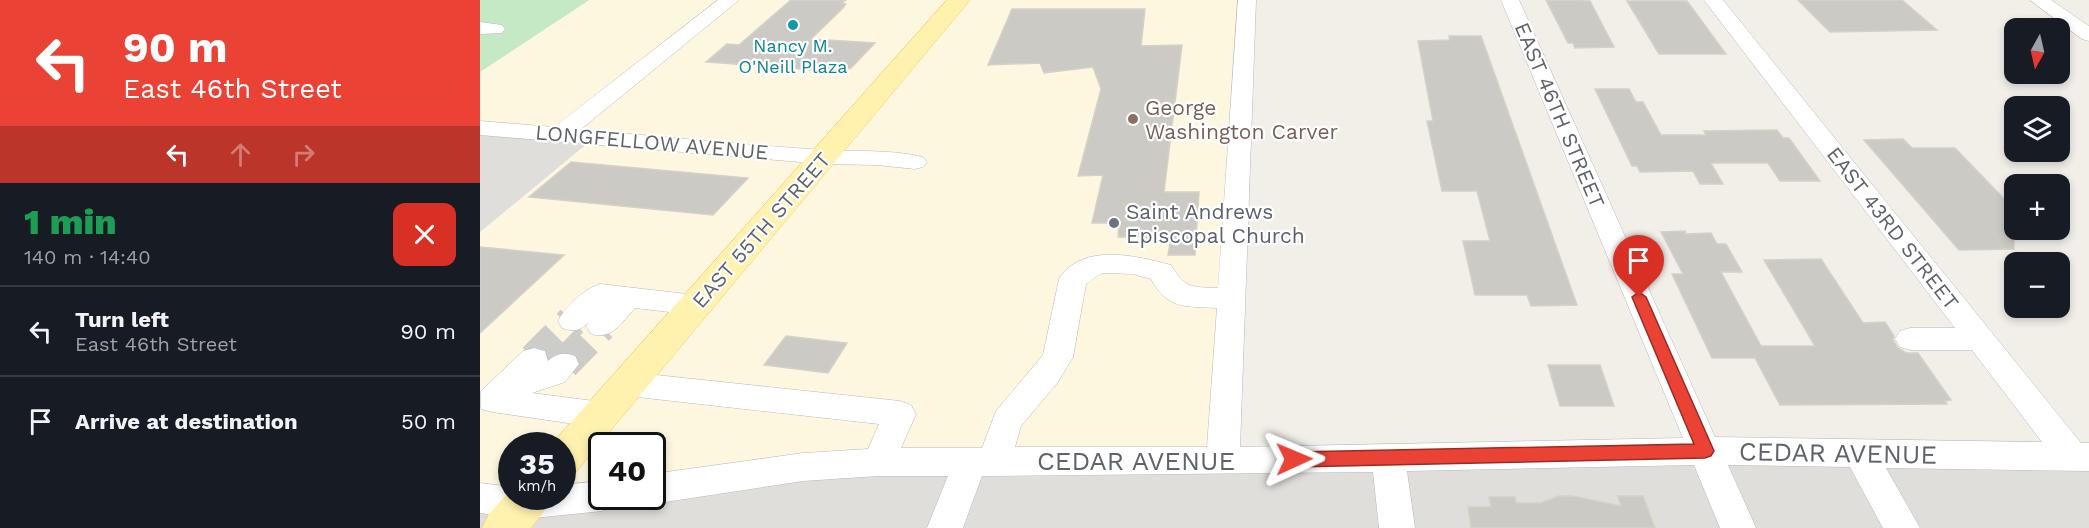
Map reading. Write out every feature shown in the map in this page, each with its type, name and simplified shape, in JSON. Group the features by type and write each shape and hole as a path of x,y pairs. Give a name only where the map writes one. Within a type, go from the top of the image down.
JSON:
{"main road":[{"name":"EAST 55TH STREET","path":"576,444 959,0"}],"street":[{"path":"559,135 730,0"},
{"path":"1223,461 1247,0"},
{"name":"EAST 46TH STREET","path":"1510,0 1738,528"},
{"name":"EAST 43RD STREET","path":"1713,0 1981,339 2081,457"},
{"path":"2039,0 2089,35"},
{"name":"LONGFELLOW AVENUE","path":"480,128 824,157 877,158 915,162"},
{"path":"945,528 1007,420 1047,374 1058,357 1073,279 1097,264 1133,265 1161,272 1170,288 1184,296 1232,299"},
{"path":"565,321 567,312 597,313 628,297 696,305"},
{"path":"1910,339 1981,339"},
{"path":"492,400 527,358"},
{"path":"492,400 554,374 564,364"},
{"path":"628,384 900,414 878,462"},
{"path":"492,400 602,415"},
{"name":"CEDAR AVENUE","path":"666,487 803,467 878,462 1223,461 1705,451 2081,457"},
{"path":"1860,454 1902,528"},
{"path":"1388,458 1397,528"},
{"path":"480,498 498,503"}],"shaded area":[{"path":"590,0 1247,0 1223,461 666,488 666,432 588,432 588,496 576,496 576,432 498,432 498,498 480,498 480,232 593,138 480,128 480,72"},
{"path":"480,128 594,138 480,232"},
{"path":"2089,457 2089,528 480,528 480,498 498,498 498,510 576,510 576,497 588,497 588,510 666,510 666,493 803,467"}],"green space":[{"path":"480,0 589,0 480,72 480,32 493,32 504,25 480,23"}],"building":[{"name":"Nancy M. O'Neill Plaza","path":"791,0 846,0 842,3 846,4 842,9 811,39 875,43 851,68 847,69 830,68 827,71 706,62 727,44 739,45"},
{"path":"1546,0 1590,1 1614,47 1575,48 1573,43 1568,43"},
{"path":"1798,0 1902,0 1937,30 1830,32"},
{"path":"1627,1 1687,1 1726,54 1659,54"},
{"name":"George Washington Carver","path":"1012,9 1145,9 1141,46 1182,45 1164,192 1199,192 1195,255 1168,255 1171,238 1118,237 1119,223 1092,223 1103,175 1078,176 1101,89 1093,67 1044,73 1040,63 988,65"},
{"path":"1449,36 1481,36 1577,305 1531,306 1527,295 1475,295 1463,241 1490,241 1477,191 1442,191 1427,121 1433,121 1418,41 1450,40"},
{"path":"1595,89 1629,89 1636,102 1643,102 1661,135 1706,135 1704,131 1777,130 1783,138 1789,138 1820,181 1780,181 1768,163 1711,163 1723,184 1700,184 1693,171 1640,172 1637,166 1632,166"},
{"path":"1903,139 1912,148 1955,148 2004,199 2004,240 2014,240 2014,249 1959,250 1864,140"},
{"path":"571,162 748,178 713,215 529,197"},
{"path":"1685,231 1686,234 1711,233 1717,244 1726,244 1742,272 1721,272 1761,346 1815,346 1764,260 1821,259 1863,323 1885,322 1898,348 1906,353 1918,353 1951,400 1945,401 1947,404 1780,405 1755,358 1712,358 1672,274 1683,274 1661,232"},
{"path":"480,247 564,255 480,333"},
{"path":"786,336 847,343 828,373 764,365"},
{"path":"1548,365 1600,365 1614,406 1560,406"},
{"path":"1559,496 1572,496 1621,506 1618,496 1643,496 1655,528 1471,528 1468,507 1491,507 1489,497 1515,497 1516,503 1541,503"}],"tunnel":[{"path":"534,359 572,321"},
{"path":"564,364 601,326"}],"place":[{"name":"Nancy M. O'Neill Plaza","path":"793,25"},
{"name":"George Washington Carver","path":"1133,119"},
{"name":"Saint Andrews Episcopal Church","path":"1114,223"}],"route":[{"path":"1294,459 1705,451 1639,297"}]}
